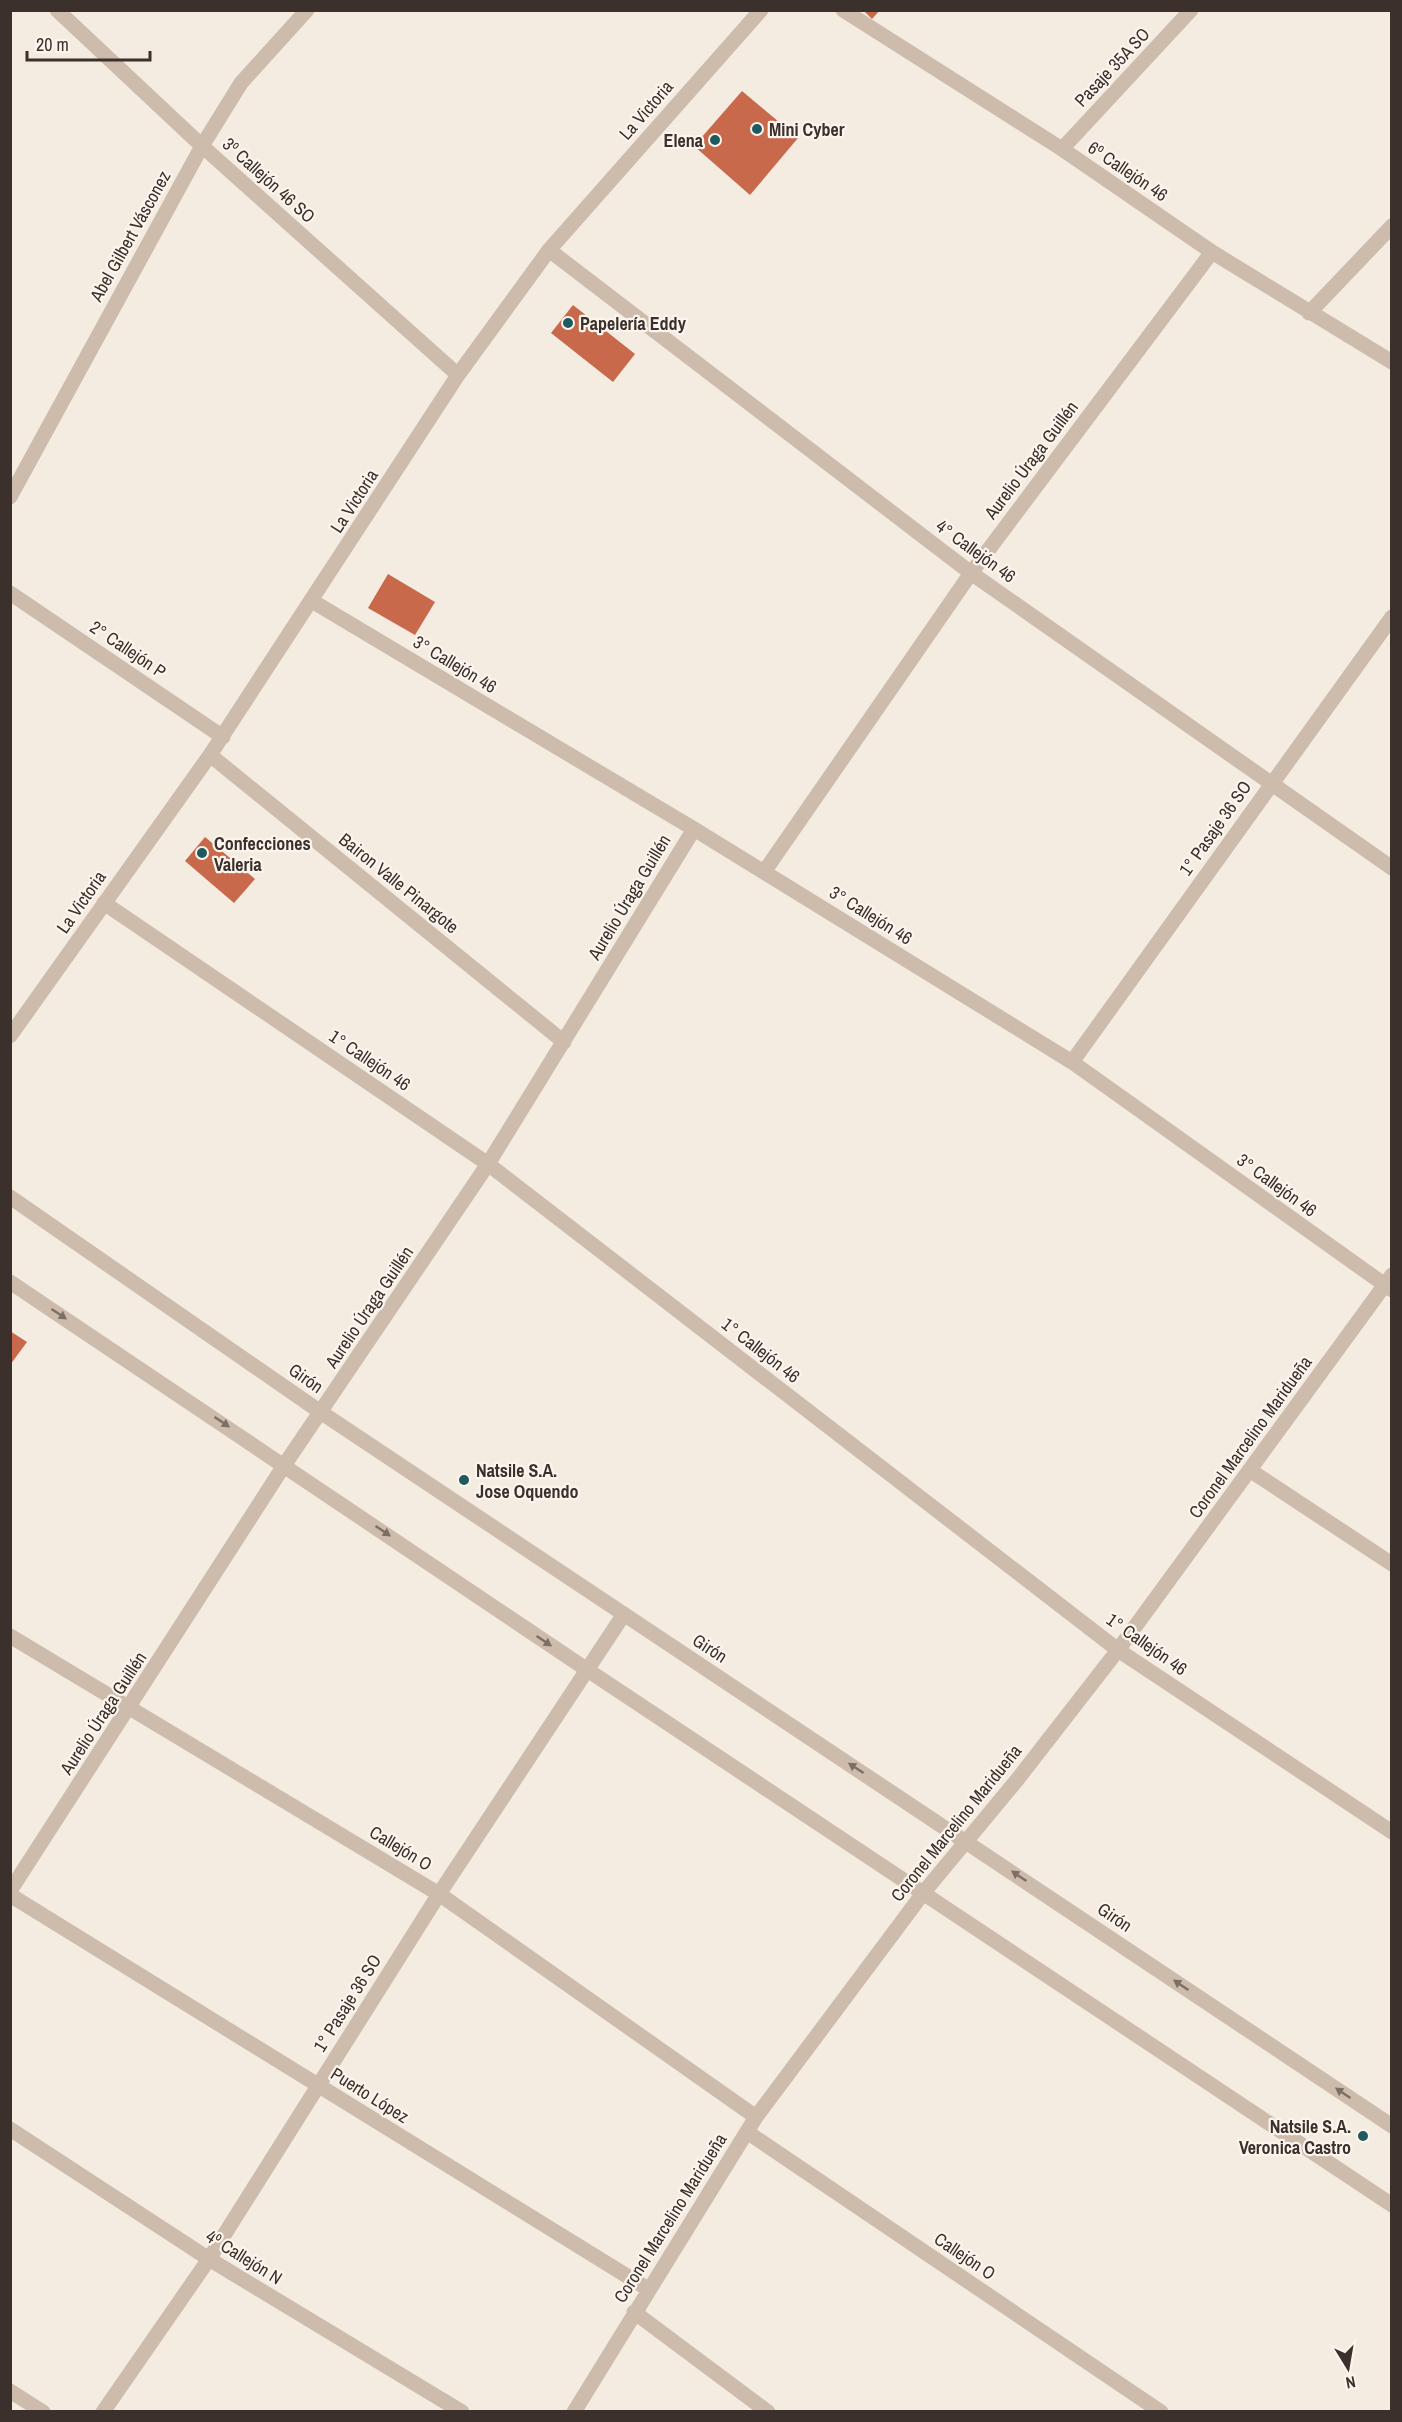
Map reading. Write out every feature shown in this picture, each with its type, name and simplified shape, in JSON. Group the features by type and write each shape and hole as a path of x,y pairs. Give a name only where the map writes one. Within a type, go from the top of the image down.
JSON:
{"street":[{"name":"3º Callejón 46 SO","path":"57,10 202,146 458,375"},
{"name":"Abel Gilbert Vásconez","path":"10,497 202,146 241,83 307,10"},
{"name":"La Victoria","path":"10,1036 223,737 458,375 549,250 760,10"},
{"name":"6º Callejón 46","path":"843,10 1062,149 1212,252 1392,362"},
{"name":"Pasaje 35A SO","path":"1062,149 1191,10"},
{"path":"1309,312 1392,226"},
{"name":"4° Callejón 46","path":"549,250 971,573 1392,868"},
{"name":"Aurelio Úraga Guillén","path":"764,872 971,573 1212,252"},
{"name":"2° Callejón P","path":"10,593 223,737"},
{"name":"3° Callejón 46","path":"312,602 694,829 1072,1062 1389,1284"},
{"name":"1° Pasaje 36 SO","path":"1072,1062 1270,783 1392,617"},
{"name":"Bairon Valle Pinargote","path":"210,755 564,1042"},
{"name":"Aurelio Úraga Guillén","path":"10,1893 285,1464 322,1413 488,1164 694,829"},
{"name":"1° Callejón 46","path":"104,903 488,1164 1118,1650 1392,1832"},
{"name":"Girón","path":"10,1197 322,1413 1392,2126"},
{"path":"10,1282 285,1464 586,1669 1392,2205"},
{"name":"Coronel Marcelino Maridueña","path":"574,2412 756,2117 924,1892 967,1842 1118,1650 1389,1284"},
{"path":"1251,1471 1392,1564"},
{"name":"1° Pasaje 36 SO","path":"104,2412 209,2259 440,1894 624,1614"},
{"name":"Callejón O","path":"10,1636 440,1894 756,2117"},
{"name":"Puerto López","path":"10,1893 317,2086 648,2289"},
{"name":"4º Callejón N","path":"10,2129 209,2259 462,2412"},
{"name":"Callejón O","path":"747,2132 1161,2412"},
{"path":"634,2312 768,2412"},
{"path":"10,2391 43,2412"}],"building":[{"path":"863,10 880,10 872,19"},
{"path":"742,91 798,138 750,195 694,146"},
{"path":"573,305 635,354 613,382 551,333"},
{"path":"388,574 435,602 415,635 368,608"},
{"path":"205,837 255,879 234,903 185,861"},
{"path":"10,1331 27,1342 10,1365"}],"place":[{"name":"Mini Cyber","path":"757,129"},
{"name":"Elena","path":"715,140"},
{"name":"Papelería Eddy","path":"568,323"},
{"name":"Confecciones Valeria","path":"202,853"},
{"name":"Natsile S.A. Jose Oquendo","path":"464,1480"},
{"name":"Natsile S.A. Veronica Castro","path":"1363,2136"}]}
